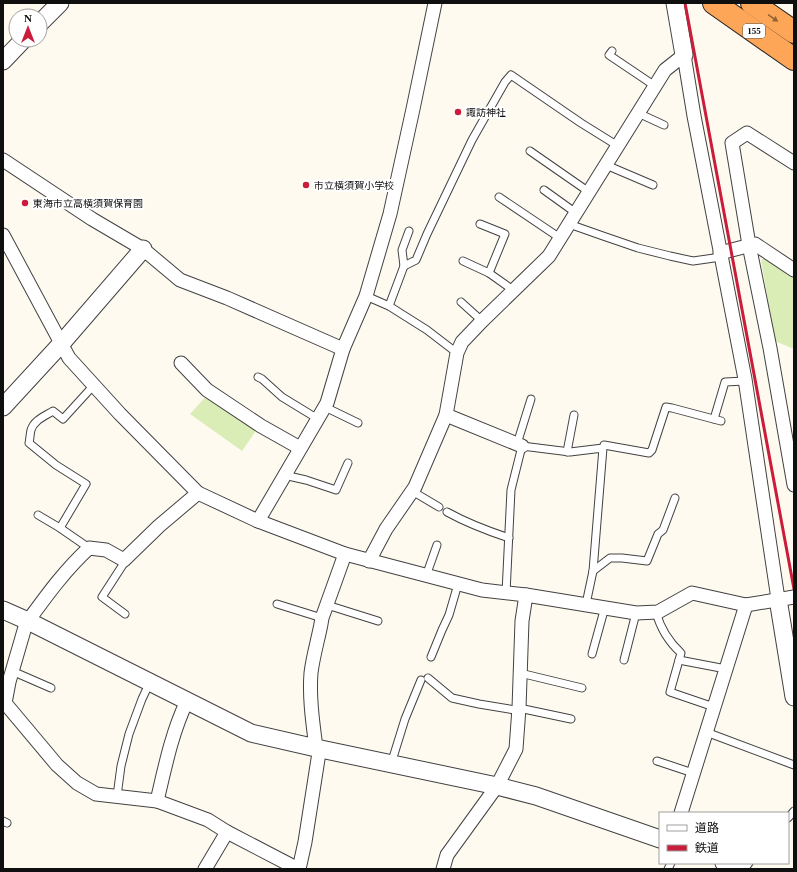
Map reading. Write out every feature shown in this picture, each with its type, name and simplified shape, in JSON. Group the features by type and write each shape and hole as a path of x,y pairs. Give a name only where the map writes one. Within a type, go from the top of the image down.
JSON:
{"highway":[{"name":"155","path":"714,3 794,59"},
{"name":"155","path":"752,3 794,32"}],"street":[{"path":"48,15 60,3"},
{"path":"258,521 327,403 343,349 366,296 391,206 414,109 435,3"},
{"path":"674,3 694,116 786,598 794,697"},
{"path":"3,61 15,48"},
{"path":"369,561 386,529 415,486 446,415 457,353 462,342 549,256 665,70 684,56"},
{"path":"794,163 748,133 732,143 749,245 770,348 794,485"},
{"path":"3,160 92,219 143,249 180,280 227,298 343,349"},
{"path":"3,235 69,358 120,414 198,493 258,521 345,554 482,590 526,595 636,613 656,612 692,593 746,605 786,598"},
{"path":"721,255 755,244 794,270"},
{"path":"4,404 61,344 143,249"},
{"path":"181,363 207,390 261,426 300,448"},
{"path":"446,415 519,445"},
{"path":"198,493 159,526 124,560 106,550 89,548 76,559 53,586 25,627 8,677 5,703 57,764 77,783 96,794 157,801 208,820 227,832 299,869 305,842 318,759 311,707 311,674 313,659 322,618 345,554"},
{"path":"443,869 447,855 497,786 516,749 522,621 526,595"},
{"path":"681,812 746,605"},
{"path":"3,610 28,621 251,733 497,786 536,796 659,839"},
{"path":"157,801 175,730 186,701"},
{"path":"205,869 227,832"},
{"path":"731,864 745,866"}],"lane":[{"path":"612,51 609,56 655,86"},
{"path":"404,266 416,260 472,140 511,75 581,123 618,146"},
{"path":"638,113 664,125"},
{"path":"530,151 589,192"},
{"path":"606,165 653,185"},
{"path":"544,190 572,218 631,246 693,261 721,255"},
{"path":"499,197 560,238"},
{"path":"480,224 505,234 489,272"},
{"path":"389,306 404,266 402,250 410,231"},
{"path":"463,262 489,272 513,290"},
{"path":"366,296 389,306 428,330 457,353"},
{"path":"461,302 482,321"},
{"path":"258,378 262,379 282,397 318,418"},
{"path":"604,445 649,453 652,450 666,407 717,420 725,382 745,381"},
{"path":"60,528 86,484 56,465 29,443 31,430 43,417 53,411 63,418 94,385"},
{"path":"506,593 511,490 519,445 531,399"},
{"path":"325,407 358,423"},
{"path":"567,452 574,415"},
{"path":"519,445 567,452 603,448 593,571 586,604"},
{"path":"284,476 306,480 336,490 348,463"},
{"path":"412,491 439,507"},
{"path":"593,571 610,558 647,561 658,534 663,530 675,498"},
{"path":"447,512 484,530 509,538"},
{"path":"38,515 89,548"},
{"path":"426,576 437,545"},
{"path":"124,560 124,563 102,597 125,614"},
{"path":"431,657 449,615 458,584"},
{"path":"277,604 322,618"},
{"path":"327,605 378,621"},
{"path":"592,654 605,608"},
{"path":"656,612 670,641 681,653 670,692 714,707"},
{"path":"624,660 636,613"},
{"path":"679,660 726,669"},
{"path":"520,673 582,688"},
{"path":"8,677 51,688"},
{"path":"391,764 405,720 424,679 452,698 508,709 515,710 519,708 571,719"},
{"path":"117,796 121,766 129,734 150,682"},
{"path":"706,732 794,765"},
{"path":"657,760 693,774"}],"green space":[{"path":"767,258 794,276 794,349 775,341 761,260"},
{"path":"210,392 260,425 242,451 190,414"}],"railway":[{"path":"685,3 794,589"}],"place":[{"name":"諏訪神社","path":"458,112"},
{"name":"市立横須賀小学校","path":"306,185"},
{"name":"東海市立高横須賀保育園","path":"25,203"}]}
